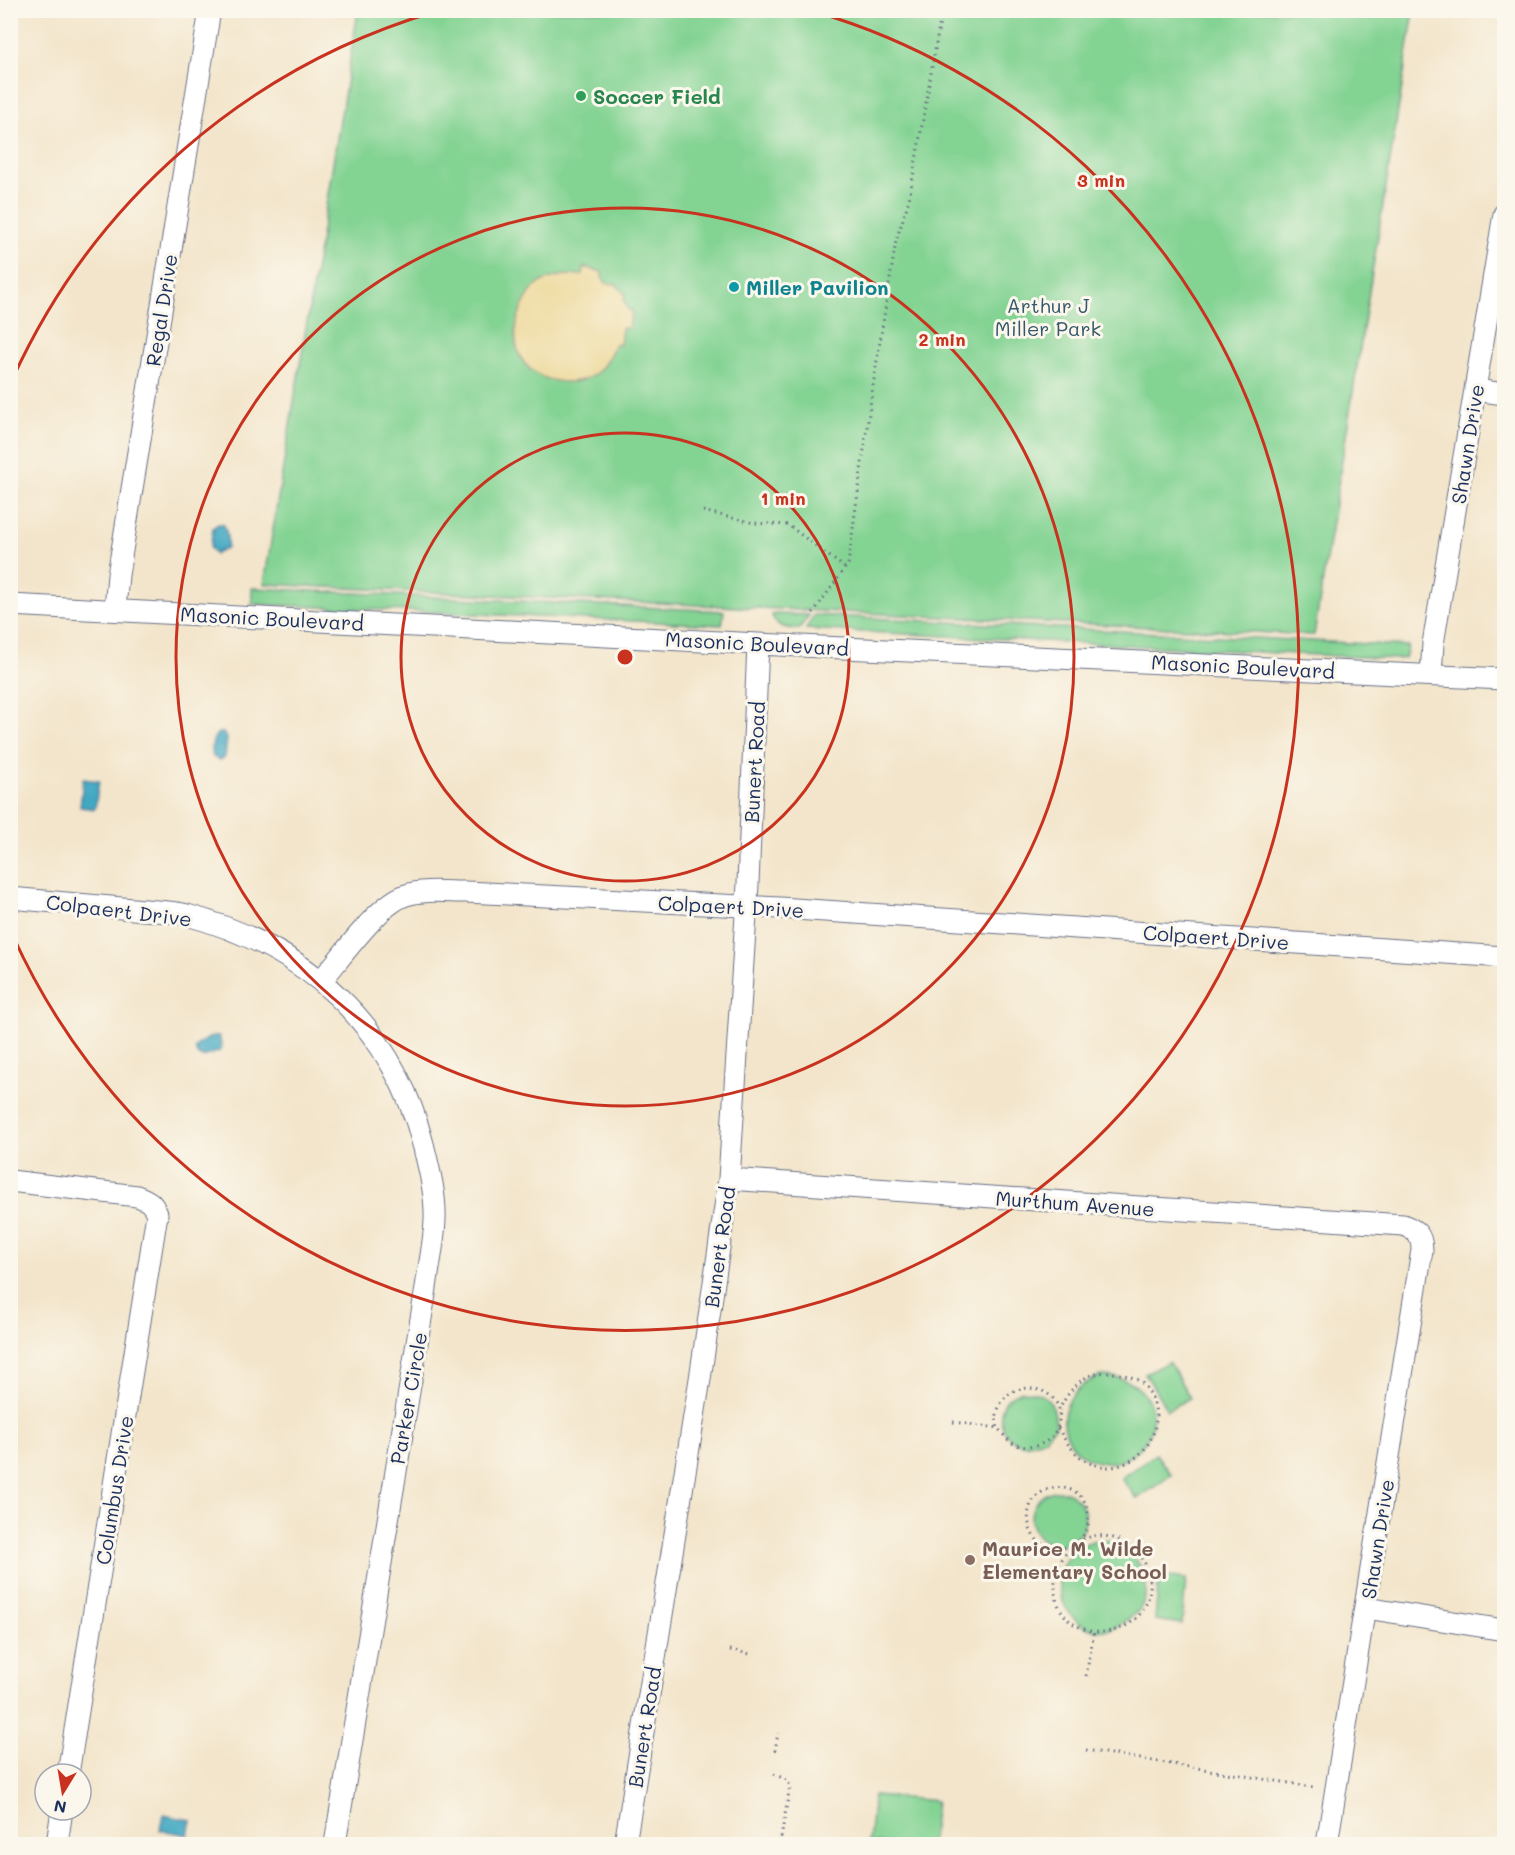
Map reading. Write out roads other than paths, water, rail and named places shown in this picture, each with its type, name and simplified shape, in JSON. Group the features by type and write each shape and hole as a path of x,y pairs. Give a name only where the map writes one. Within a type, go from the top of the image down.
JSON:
{"street":[{"name":"Regal Drive","path":"115,609 118,575 210,10"},
{"name":"Shawn Drive","path":"1431,675 1433,644 1504,214"},
{"path":"1476,390 1504,394"},
{"name":"Masonic Boulevard","path":"10,605 758,644 1504,679"},
{"name":"Bunert Road","path":"625,1845 698,1391 729,1179 747,906 758,644"},
{"name":"Colpaert Drive","path":"10,898 184,914 252,937 293,961 321,981 372,921 387,907 405,895 430,892 747,906 1504,957"},
{"name":"Parker Circle","path":"321,981 351,1008 399,1076 416,1116 428,1165 435,1218 426,1288 334,1845"},
{"name":"Murthum Avenue","path":"729,1179 1402,1226 1418,1234"},
{"name":"Columbus Drive","path":"10,1181 137,1196 147,1199 154,1206 157,1214 70,1762"},
{"name":"Shawn Drive","path":"1327,1845 1422,1250 1422,1241 1418,1234"},
{"path":"1366,1608 1504,1630"},
{"path":"57,1845 60,1822"}],"water":[{"path":"218,524 224,526 227,548 215,554 210,548 213,528"},
{"path":"218,733 223,733 227,738 225,757 220,760 213,757 212,751 213,741"},
{"path":"83,779 99,781 95,809 80,807"},
{"path":"213,1036 219,1036 222,1048 220,1051 203,1057 197,1055 195,1048 199,1043"},
{"path":"163,1815 191,1820 188,1835 160,1830"}],"place":[{"name":"Soccer Field","path":"581,96"},
{"name":"Miller Pavilion","path":"734,287"},
{"name":"Maurice M. Wilde Elementary School","path":"970,1560"}],"park label":[{"name":"Arthur J Miller Park","path":"1048,316"}]}
